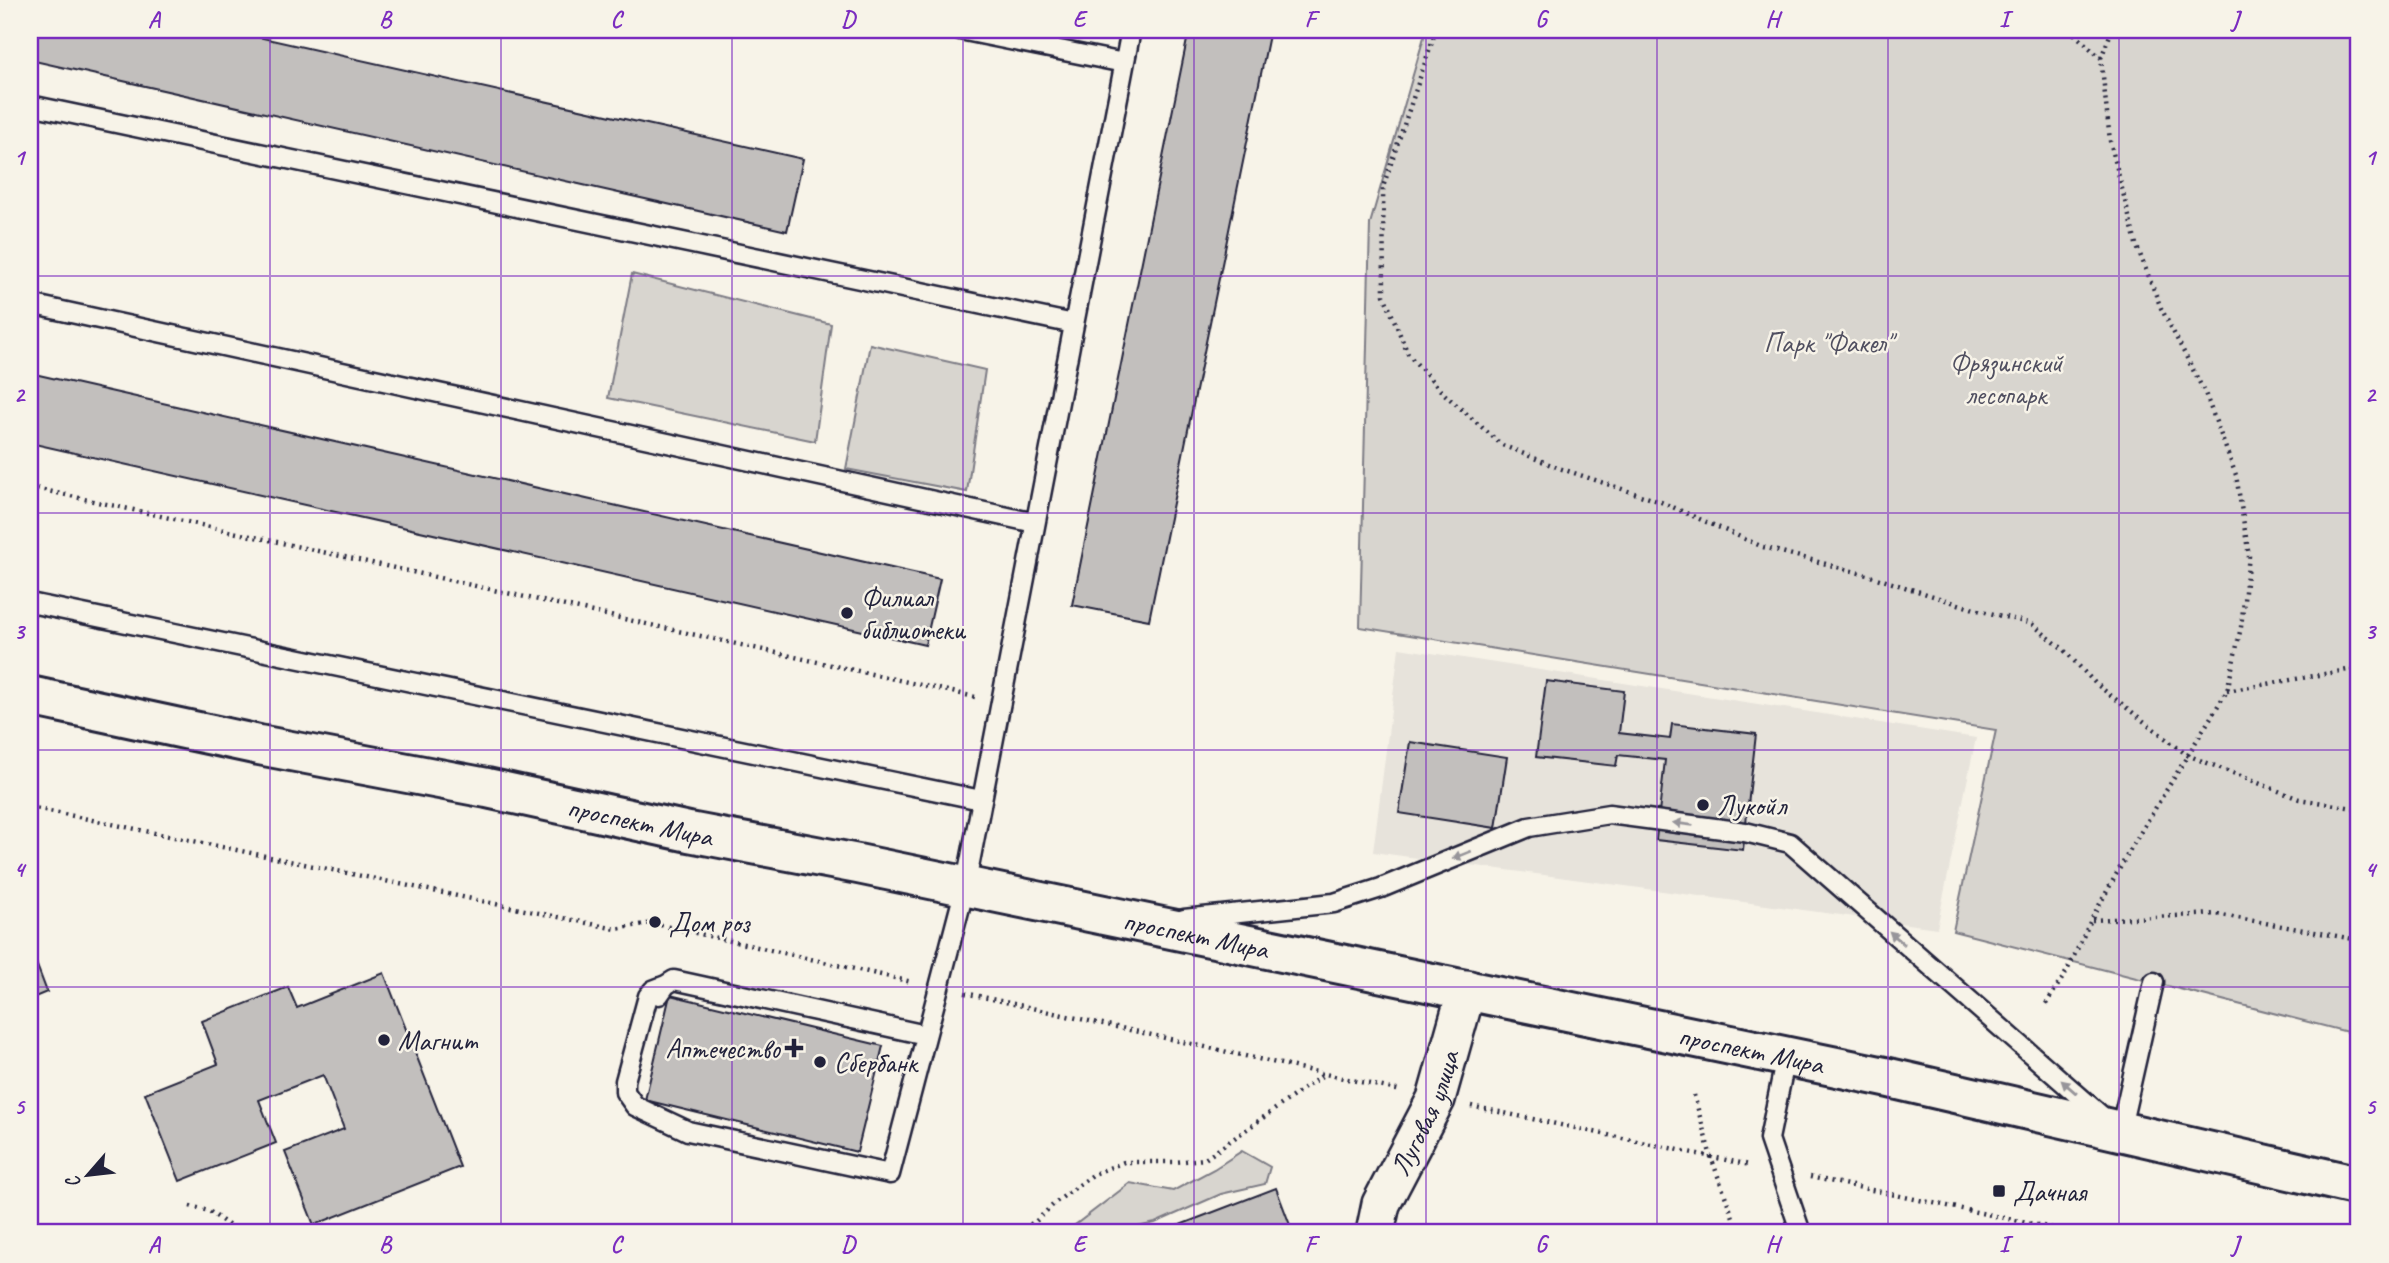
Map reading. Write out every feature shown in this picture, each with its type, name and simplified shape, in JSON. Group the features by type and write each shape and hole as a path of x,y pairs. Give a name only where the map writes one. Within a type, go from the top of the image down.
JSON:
{"main road":[{"name":"проспект Мира","path":"30,695 259,745 486,788 689,832 1467,989 1898,1080 2359,1186"}],"street":[{"name":"Луговая улица","path":"1375,1233 1381,1204 1436,1099 1467,989"}],"lane":[{"path":"960,30 1124,63"},
{"path":"926,1035 674,980 666,985 659,995 633,1094 645,1111 688,1130 890,1174 965,888 1131,30"},
{"path":"30,105 1074,324"},
{"path":"30,304 1035,523"},
{"path":"30,603 981,800"},
{"path":"1142,923 1334,903 1381,888 1529,827 1609,814 1745,832 1790,843 2120,1132 2154,982"},
{"path":"1786,1057 1769,1139 1801,1233"}],"path":[{"path":"1436,30 1383,187 1384,295 1408,354 1441,391 1502,445 1559,468 1661,502 1763,547 2032,624 2063,649 2095,683 2187,755 2299,799 2359,809"},
{"path":"2070,30 2101,58"},
{"path":"2046,1004 2067,971 2091,920 2227,691 2241,627 2249,556 2236,475 2205,393 2161,308 2136,244 2110,141 2101,58 2112,30"},
{"path":"30,487 1000,703"},
{"path":"2227,691 2359,668"},
{"path":"30,807 616,929 651,923 1436,1099 2076,1233"},
{"path":"2091,920 2216,914 2359,940"},
{"path":"1011,1233 1035,1222 1056,1202 1094,1174 1124,1162 1205,1159 1324,1074"},
{"path":"1694,1095 1711,1157 1734,1220"},
{"path":"190,1206 209,1211 235,1230 245,1233"}],"shaded area":[{"path":"1399,648 1976,738 1937,928 1373,852"}],"green space":[{"name":"Парк \"Факел\"","path":"1426,30 2359,30 2359,1035 1953,931 1996,730 1360,627 1370,224"},
{"path":"632,274 831,324 815,441 608,398"},
{"path":"870,344 985,370 967,492 846,469"},
{"path":"1242,1151 1270,1167 1265,1184 1221,1194 1155,1223 1111,1233 1058,1233 1067,1231 1130,1183 1173,1191"}],"building":[{"path":"30,30 227,30 803,159 787,231 30,60"},
{"path":"1189,30 1270,30 1149,620 1072,605"},
{"path":"30,373 940,579 925,645 30,443"},
{"path":"1546,681 1624,691 1619,733 1670,739 1672,724 1756,734 1743,850 1656,840 1665,760 1618,755 1616,766 1536,757"},
{"path":"1410,742 1507,757 1496,828 1399,813"},
{"path":"30,947 47,992 30,999"},
{"path":"384,973 460,1167 314,1225 285,1152 344,1129 323,1075 259,1100 276,1143 180,1181 145,1093 218,1064 202,1021 288,987 297,1008"},
{"path":"670,995 883,1046 857,1152 645,1100"},
{"path":"1276,1188 1293,1233 1159,1233"}],"place":[{"name":"Филиал библиотеки","path":"847,613"},
{"name":"Лукойл","path":"1703,805"},
{"name":"Дом роз","path":"655,922"},
{"name":"Магнит","path":"384,1040"},
{"name":"Аптечество","path":"794,1048"},
{"name":"Сбербанк","path":"820,1062"},
{"name":"Дачная","path":"1999,1191"}],"park label":[{"name":"Фрязинский лесопарк","path":"2006,378"}]}
